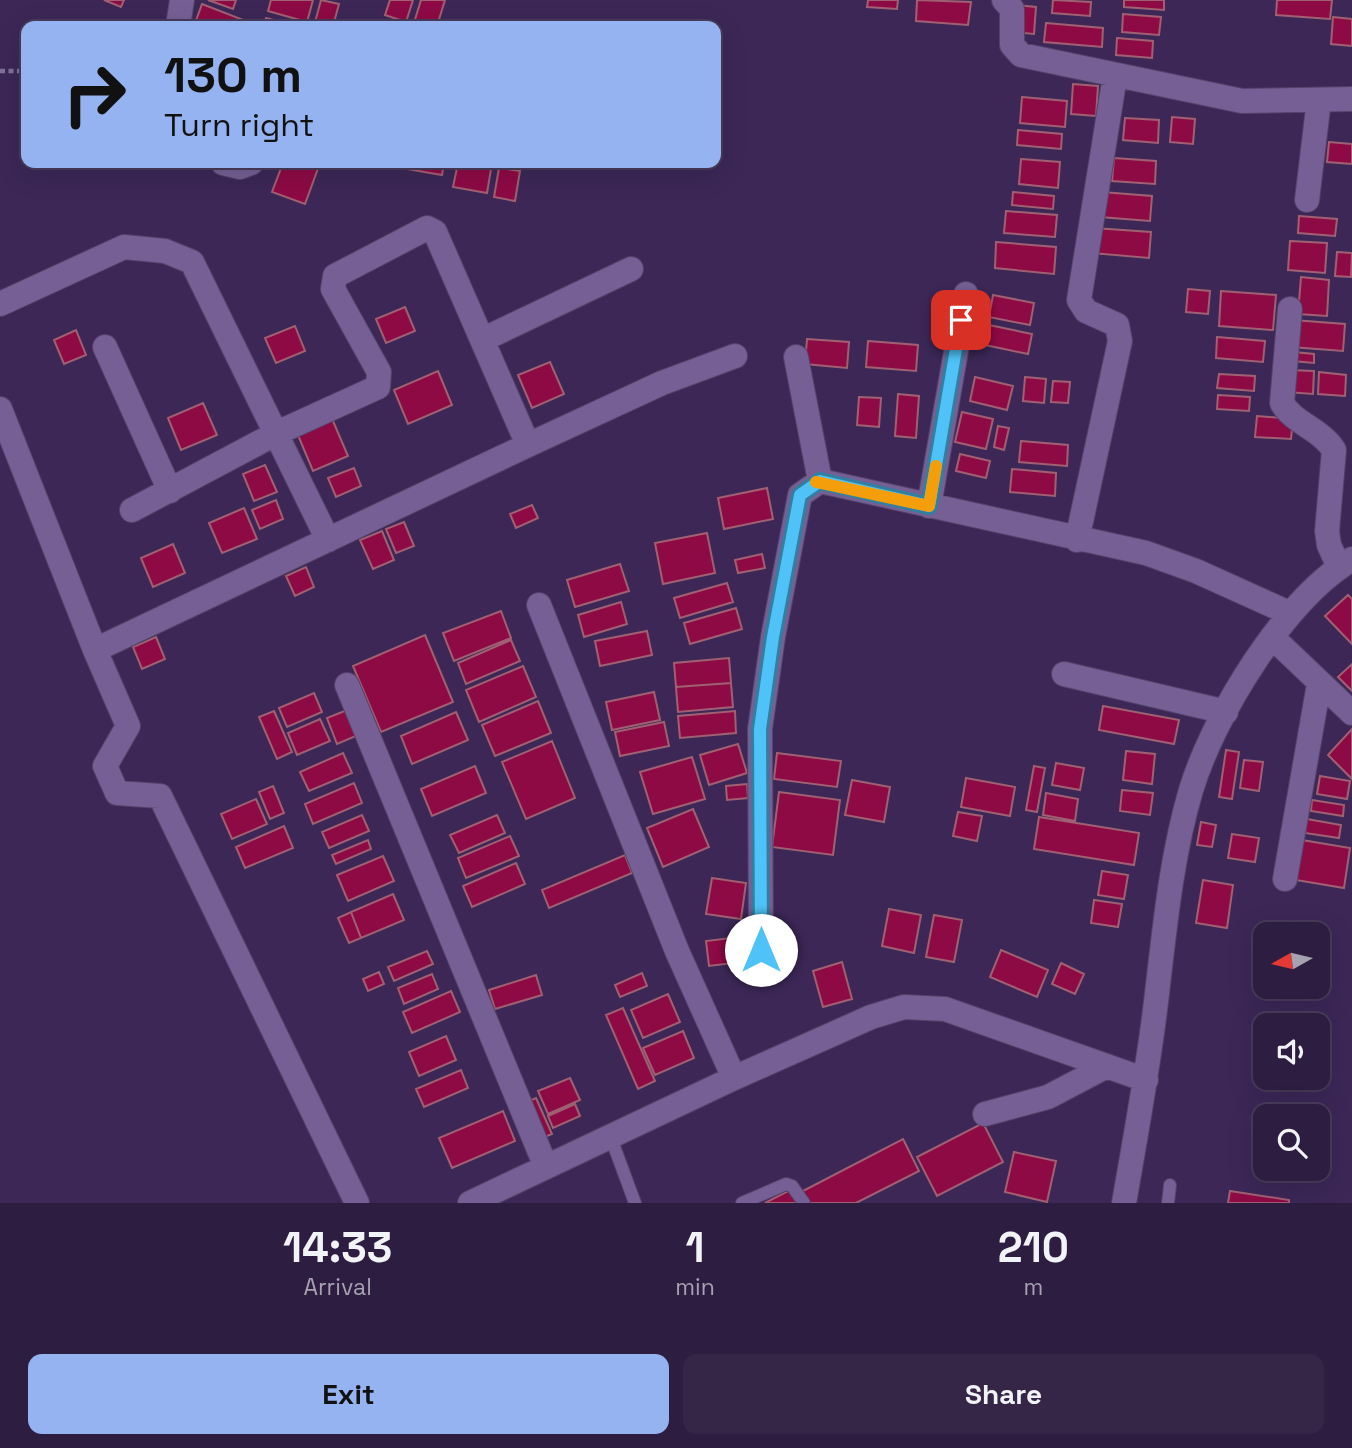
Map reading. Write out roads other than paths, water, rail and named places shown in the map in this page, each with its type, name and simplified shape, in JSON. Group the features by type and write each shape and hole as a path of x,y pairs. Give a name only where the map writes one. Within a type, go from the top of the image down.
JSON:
{"street":[{"path":"179,21 182,0"},
{"path":"1004,0 1012,9 1012,45 1021,55 1242,101 1352,99"},
{"path":"1077,540 1120,341 1117,325 1086,311 1079,300 1115,76"},
{"path":"1307,200 1319,100"},
{"path":"132,510 277,433 378,387 381,382 379,372 333,289 332,281 335,276 427,228 435,232 528,445"},
{"path":"0,304 124,247 165,251 192,262 328,541"},
{"path":"484,339 632,270"},
{"path":"929,506 966,293"},
{"path":"1124,1203 1146,1080 1168,906 1192,789 1226,712 1272,637 1289,613 1345,563 1328,545 1334,450 1318,431 1290,413 1282,403 1290,309"},
{"path":"105,347 170,491"},
{"path":"95,650 662,383 734,356"},
{"path":"796,357 820,481"},
{"path":"0,409 95,650 128,726 105,766 117,793 160,796 356,1203"},
{"path":"761,950 760,729 765,685 800,495 820,481 1077,540 1146,553 1196,571 1289,613"},
{"path":"539,605 677,951 734,1078"},
{"path":"1272,637 1352,713"},
{"path":"1064,674 1226,712"},
{"path":"1285,879 1319,684"},
{"path":"347,685 546,1167"},
{"path":"470,1203 734,1078 871,1017 921,1006 945,1009 1146,1080"},
{"path":"985,1114 1048,1097 1107,1066"}],"lane":[{"path":"611,1138 635,1203"},
{"path":"741,1203 786,1184 792,1185 804,1203"},
{"path":"1168,1203 1170,1185"}]}
